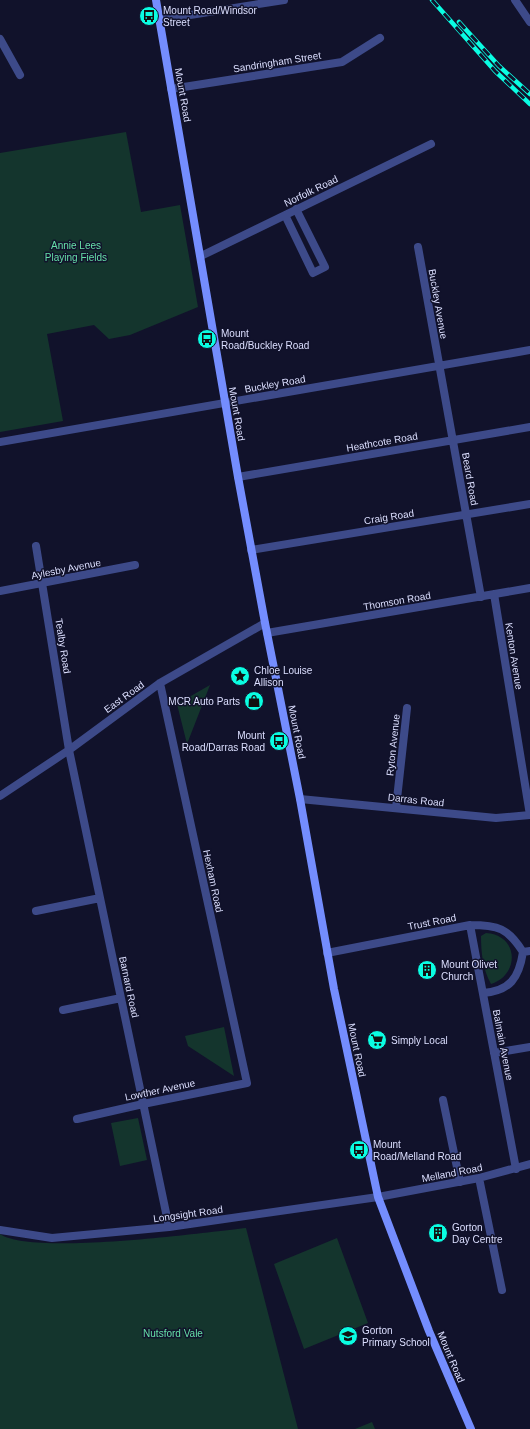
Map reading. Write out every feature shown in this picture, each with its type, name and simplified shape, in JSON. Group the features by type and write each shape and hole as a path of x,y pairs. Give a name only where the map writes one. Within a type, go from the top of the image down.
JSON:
{"main road":[{"name":"Mount Road","path":"156,0 251,550 300,798 327,953 378,1198 429,1331 471,1429"}],"street":[{"path":"160,20 284,0"},
{"path":"515,0 530,22"},
{"name":"Sandringham Street","path":"172,89 342,62 380,38"},
{"path":"0,39 20,75"},
{"name":"Norfolk Road","path":"201,256 431,144"},
{"path":"286,215 313,272 325,267 296,209"},
{"name":"Buckley Avenue","path":"418,247 439,366"},
{"name":"Buckley Road","path":"0,442 530,350"},
{"name":"Beard Road","path":"439,366 481,597"},
{"name":"Heathcote Road","path":"238,477 530,427"},
{"name":"Craig Road","path":"251,550 530,504"},
{"name":"Tealby Road","path":"36,546 68,750"},
{"name":"Aylesby Avenue","path":"0,592 135,565"},
{"name":"Thomson Road","path":"267,633 530,588"},
{"name":"Kenton Avenue","path":"494,594 530,815"},
{"name":"East Road","path":"0,796 68,750 160,683 265,623"},
{"name":"Hexham Road","path":"160,683 248,1083"},
{"name":"Ryton Avenue","path":"396,808 407,708"},
{"name":"Barnard Road","path":"68,750 169,1227"},
{"name":"Darras Road","path":"300,798 496,818 530,815"},
{"path":"36,911 100,898"},
{"name":"Trust Road","path":"327,953 470,925 491,925 507,931 527,952"},
{"name":"Balmain Avenue","path":"470,925 516,1169"},
{"path":"482,993 501,990 514,980 527,952"},
{"path":"63,1010 121,998"},
{"path":"494,1053 530,1047"},
{"name":"Lowther Avenue","path":"78,1119 143,1104 248,1083"},
{"path":"443,1100 460,1182"},
{"name":"Melland Road","path":"378,1198 479,1178 530,1164"},
{"path":"479,1178 502,1290"},
{"name":"Longsight Road","path":"0,1231 52,1238 169,1227 378,1198"}],"green space":[{"name":"Annie Lees Playing Fields","path":"126,132 141,212 180,205 198,307 130,335 109,339 94,325 47,334 63,421 0,432 0,153"},
{"path":"210,685 187,744 177,704"},
{"path":"486,933 497,935 505,941 510,948 512,956 511,964 507,973 491,984 484,967 481,949 481,936"},
{"path":"224,1027 234,1076 188,1046 185,1036"},
{"path":"138,1118 147,1160 120,1166 111,1123"},
{"name":"Nutsford Vale","path":"246,1228 298,1429 0,1429 0,1234 18,1240 46,1243 80,1243 157,1238"},
{"path":"337,1238 368,1323 304,1349 274,1264"},
{"path":"372,1422 375,1429 355,1429"}],"railway":[{"path":"432,0 495,71 530,104"},
{"path":"459,22 499,66 530,94"}],"place":[{"name":"Mount Road/Windsor Street","path":"149,16"},
{"name":"Mount Road/Buckley Road","path":"207,339"},
{"name":"Chloe Louise Allison","path":"240,676"},
{"name":"MCR Auto Parts","path":"254,701"},
{"name":"Mount Road/Darras Road","path":"279,741"},
{"name":"Mount Olivet Church","path":"427,970"},
{"name":"Simply Local","path":"377,1040"},
{"name":"Mount Road/Melland Road","path":"359,1150"},
{"name":"Gorton Day Centre","path":"438,1233"},
{"name":"Gorton Primary School","path":"348,1336"}]}
